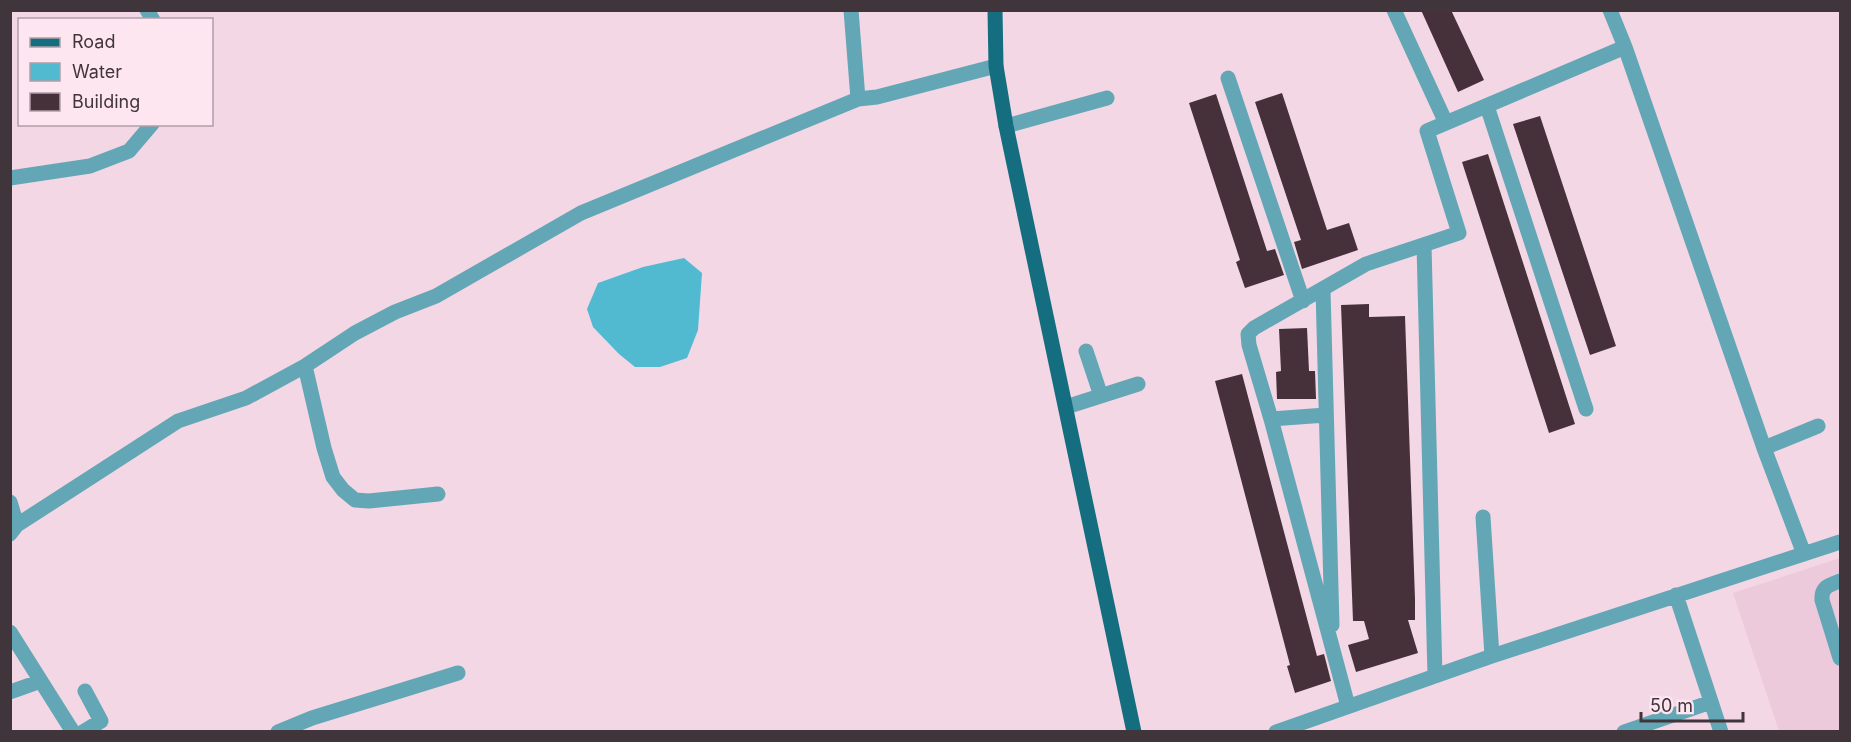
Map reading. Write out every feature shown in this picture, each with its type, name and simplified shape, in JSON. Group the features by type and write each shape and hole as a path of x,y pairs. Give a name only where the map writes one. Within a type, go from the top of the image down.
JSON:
{"main road":[{"path":"995,10 996,66 1006,126 1134,732"}],"street":[{"path":"851,10 858,99"},
{"path":"1394,10 1446,123"},
{"path":"1610,10 1803,554"},
{"path":"1348,706 1248,334 1254,328 1366,264 1459,233 1427,131 1625,47"},
{"path":"10,502 14,530 178,421 246,398 305,366 355,333 395,312 436,296 581,213 858,99 877,97 996,66"},
{"path":"1228,78 1303,301"},
{"path":"1006,126 1107,98"},
{"path":"1487,106 1586,409"},
{"path":"10,178 90,166 129,151 150,126"},
{"path":"1424,245 1435,676"},
{"path":"1323,290 1333,652"},
{"path":"1086,351 1101,396"},
{"path":"305,366 324,448 333,477 343,490 355,500 369,501 438,494"},
{"path":"1066,407 1138,384"},
{"path":"1271,419 1326,415"},
{"path":"1764,448 1818,426"},
{"path":"1483,517 1492,656"},
{"path":"1276,732 1492,656 1840,542"},
{"path":"1840,581 1826,587 1821,593 1840,658"},
{"path":"1676,596 1721,732"},
{"path":"10,632 73,732"},
{"path":"278,732 312,718 458,673"},
{"path":"10,692 41,681"},
{"path":"83,732 101,721 85,690"},
{"path":"1624,732 1711,702"}],"shaded area":[{"path":"1840,558 1840,731 1779,731 1733,593"}],"water":[{"path":"684,258 702,273 698,330 687,358 660,367 635,367 593,327 587,309 598,283 643,267"}],"building":[{"path":"1421,10 1451,10 1484,80 1458,92"},
{"path":"1282,93 1327,230 1349,223 1358,250 1302,269 1294,242 1301,240 1255,102"},
{"path":"1216,94 1267,251 1275,249 1284,275 1245,288 1236,262 1240,260 1189,103"},
{"path":"1540,116 1616,346 1590,355 1513,124"},
{"path":"1488,154 1575,424 1549,433 1462,162"},
{"path":"1369,304 1369,317 1405,316 1415,599 1415,620 1408,620 1418,653 1356,672 1348,645 1369,639 1364,621 1353,621 1341,305"},
{"path":"1307,328 1309,371 1315,371 1316,399 1277,399 1276,372 1281,371 1279,329"},
{"path":"1242,374 1317,656 1324,654 1331,681 1295,693 1287,666 1290,665 1215,381"}]}
